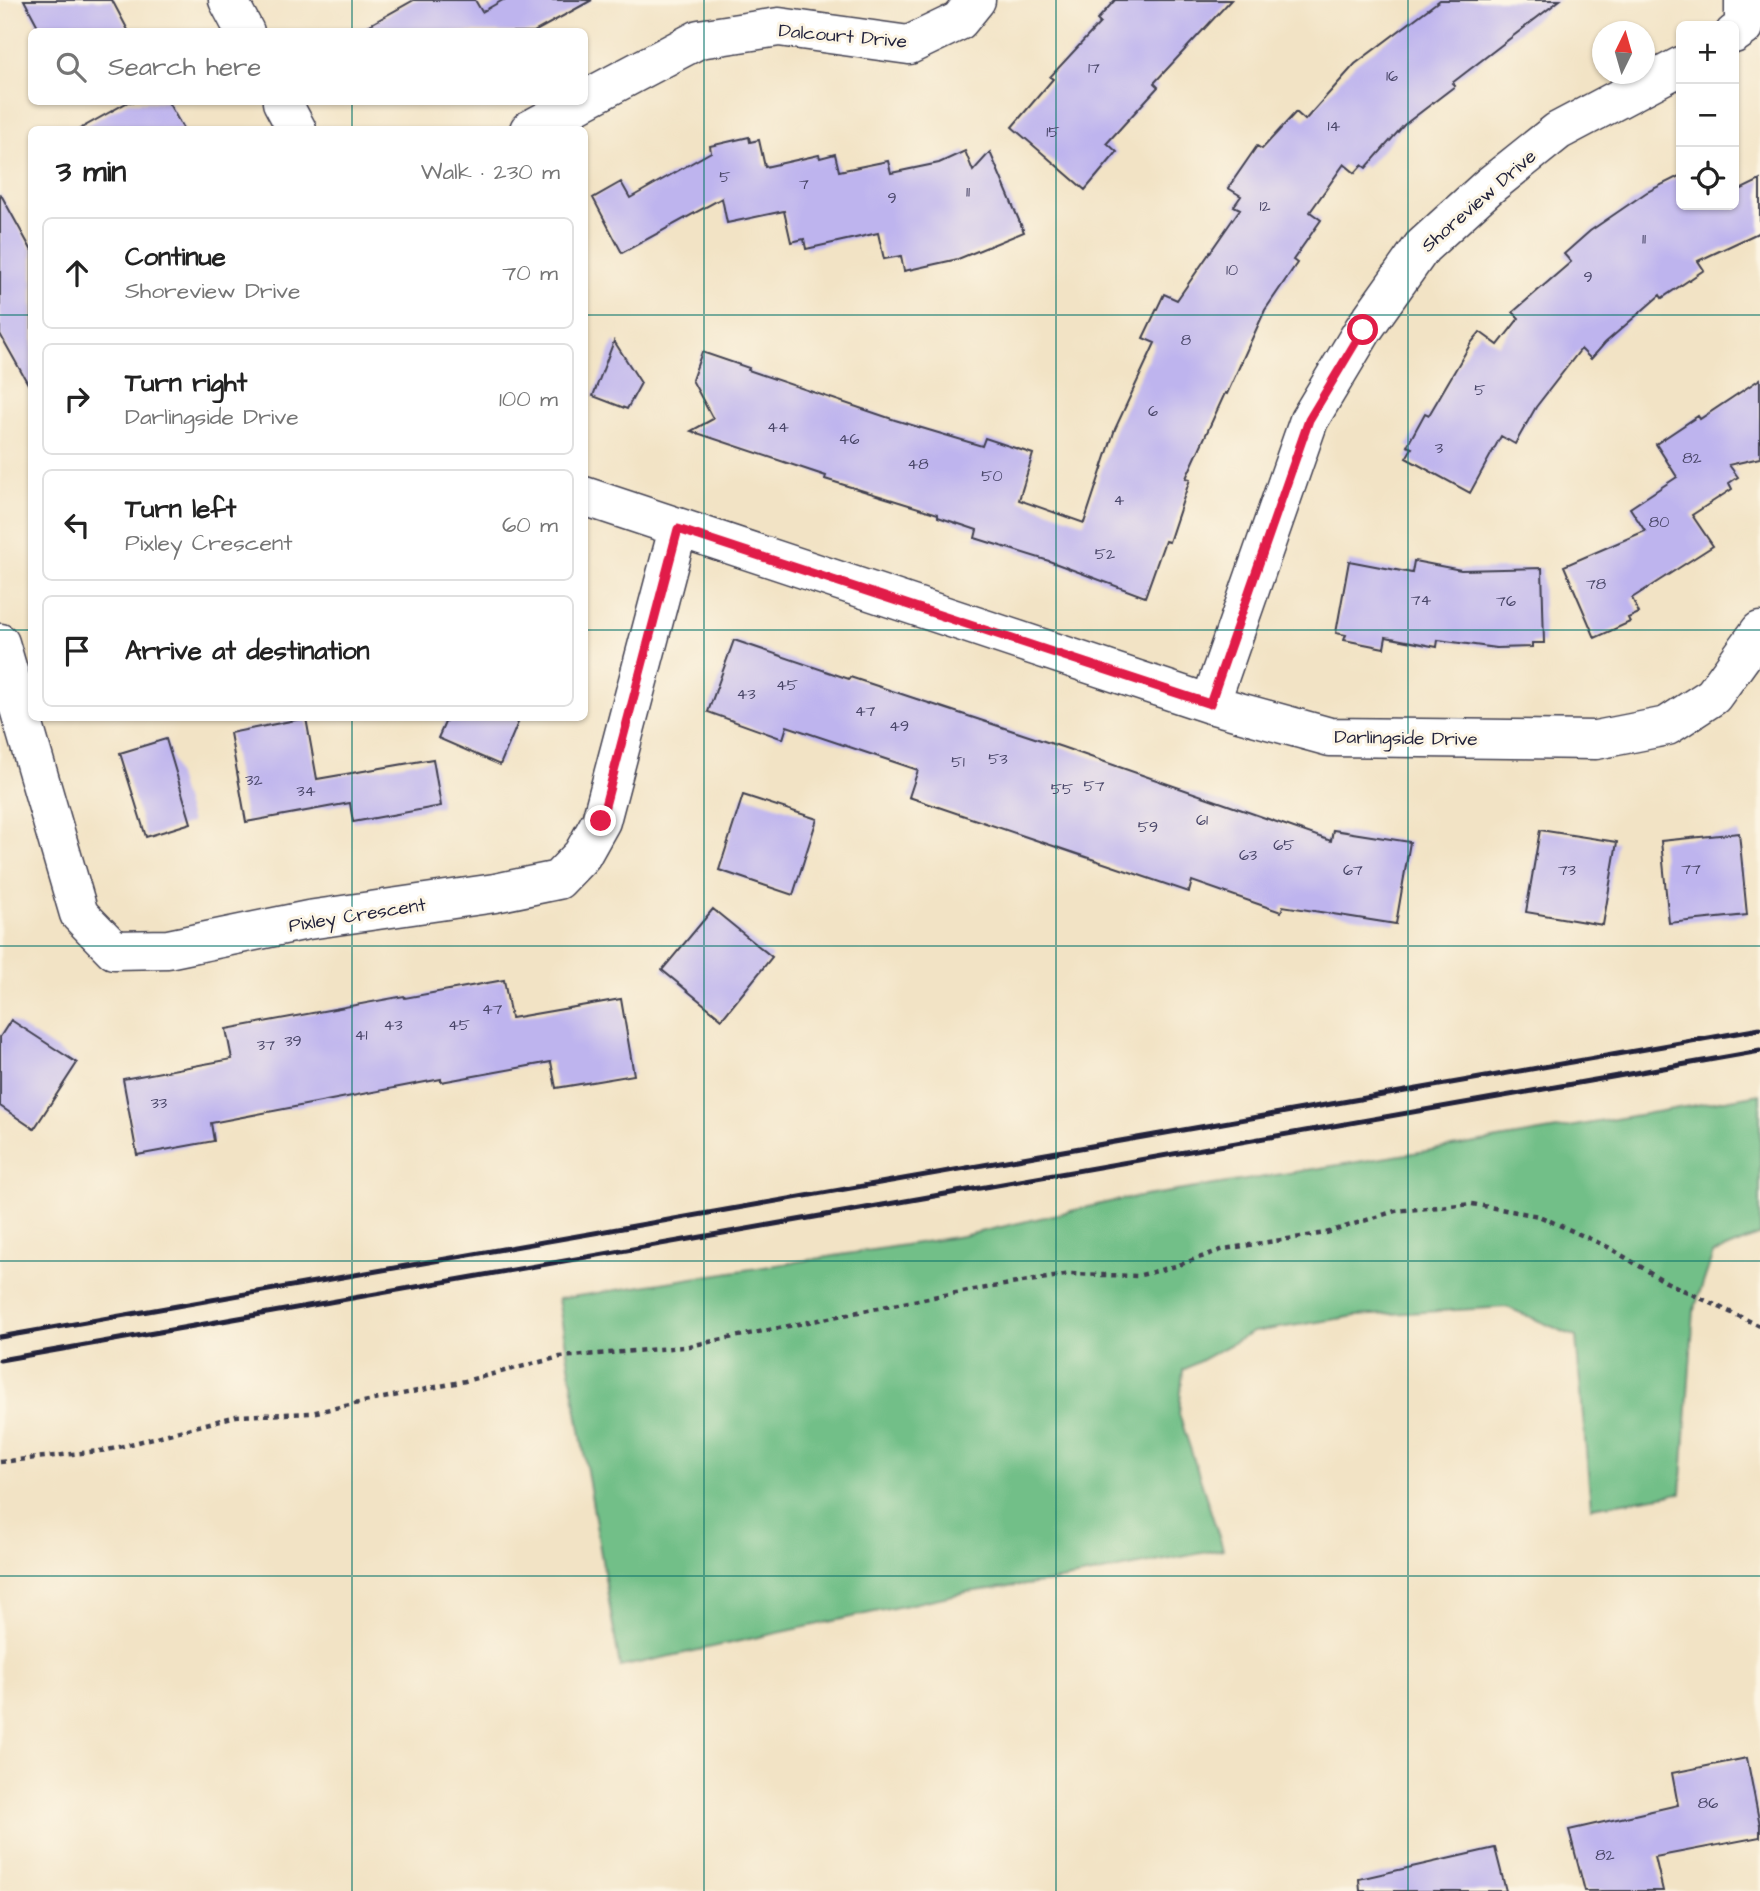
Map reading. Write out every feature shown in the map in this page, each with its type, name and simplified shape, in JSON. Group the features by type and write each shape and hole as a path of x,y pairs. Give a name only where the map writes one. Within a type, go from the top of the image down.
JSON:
{"street":[{"path":"228,0 243,28"},
{"name":"Dalcourt Drive","path":"588,98 698,38 779,27 909,45 959,22 976,0"},
{"path":"1739,30 1744,27 1744,0"},
{"name":"Shoreview Drive","path":"1210,704 1309,420 1363,330 1422,247 1488,187 1558,131 1676,69"},
{"path":"284,105 295,126"},
{"name":"Dalcourt Drive","path":"536,126 576,105"},
{"name":"Darlingside Drive","path":"588,497 1210,704 1330,737 1596,740 1667,726 1713,696 1760,631"},
{"name":"Pixley Crescent","path":"0,643 79,914 114,950 168,949 308,920 558,880 582,855 601,821 678,529"}],"path":[{"path":"0,1462 108,1450 236,1416 311,1413 465,1381 560,1357 684,1347 939,1296 1071,1274 1137,1276 1224,1249 1326,1233 1395,1211 1472,1204 1539,1216 1608,1247 1666,1282 1760,1326"}],"green space":[{"path":"1760,1094 1760,1235 1713,1254 1694,1310 1681,1493 1591,1507 1576,1337 1507,1307 1356,1316 1253,1332 1183,1370 1179,1414 1223,1549 1050,1582 967,1592 620,1667 558,1299 962,1236 1114,1201"}],"building":[{"path":"24,0 112,0 127,28 39,28"},
{"path":"414,0 475,0 482,12 503,0 592,0 541,28 364,28"},
{"path":"1115,0 1231,0 1154,83 1158,87 1107,143 1117,152 1085,190 1012,127 1053,79 1050,77 1100,23 1097,20"},
{"path":"1440,0 1560,0 1452,83 1455,86 1404,125 1366,168 1362,165 1355,173 1344,164 1310,212 1321,220 1293,260 1297,263 1265,310 1227,394 1225,393 1186,478 1190,479 1169,542 1165,541 1145,597 1049,561 975,538 977,530 938,517 938,514 825,479 826,476 691,431 713,419 692,380 702,352 895,420 982,446 985,438 1033,454 1019,500 1084,523 1115,429 1155,343 1143,338 1164,294 1177,300 1240,209 1234,206 1241,196 1228,188 1257,146 1262,149 1296,112 1305,120 1355,64"},
{"path":"123,105 170,105 182,126 85,126"},
{"path":"749,137 750,142 759,140 765,167 835,154 839,171 888,161 891,173 939,163 965,151 973,171 990,152 1024,232 958,259 904,271 901,256 884,259 878,233 806,249 804,239 791,242 784,211 727,223 722,198 622,253 593,198 621,182 630,198 711,152 710,146"},
{"path":"1676,178 1676,210 1739,210 1739,188 1740,190 1760,180 1760,232 1698,261 1704,270 1662,298 1660,295 1605,343 1591,359 1581,349 1536,407 1515,444 1501,436 1470,493 1406,458 1412,448 1407,446 1425,413 1429,415 1480,332 1498,345 1519,318 1513,312 1571,262 1564,254 1590,231 1647,192"},
{"path":"0,193 28,244 28,384 0,334"},
{"path":"614,341 641,383 627,409 593,396"},
{"path":"1760,379 1760,458 1729,465 1738,477 1729,483 1732,489 1692,515 1713,546 1632,598 1639,613 1628,618 1630,622 1595,638 1564,566 1645,531 1630,508 1677,477 1656,444 1698,416 1700,419"},
{"path":"1349,561 1412,573 1414,561 1461,570 1542,568 1544,643 1532,643 1532,647 1496,648 1438,640 1437,647 1386,637 1384,648 1344,640 1346,635 1336,633"},
{"path":"734,640 1062,747 1331,841 1333,830 1410,842 1396,924 1283,906 1281,912 1192,881 1189,892 909,797 918,770 787,726 783,739 708,712"},
{"path":"291,721 307,721 317,779 433,759 441,806 353,822 350,803 246,822 230,733"},
{"path":"446,721 519,721 500,765 438,738"},
{"path":"166,739 191,823 146,837 120,753"},
{"path":"743,795 817,819 793,895 719,870"},
{"path":"1540,830 1617,842 1603,925 1526,912"},
{"path":"1739,833 1747,915 1669,923 1661,841"},
{"path":"713,909 772,957 722,1019 662,970"},
{"path":"504,980 511,1018 621,999 634,1075 556,1088 551,1062 441,1082 441,1079 211,1123 214,1141 137,1155 123,1079 232,1059 226,1029"},
{"path":"11,1020 77,1063 34,1129 0,1106 0,1037"},
{"path":"1747,1758 1760,1837 1655,1857 1663,1891 1585,1891 1569,1830 1678,1805 1672,1773"},
{"path":"1495,1848 1506,1891 1360,1891 1359,1879"}],"railway":[{"path":"0,1337 1760,1029"},
{"path":"0,1360 1760,1051"}],"route":[{"path":"601,821 678,529 1210,704 1309,420 1363,330"}]}
